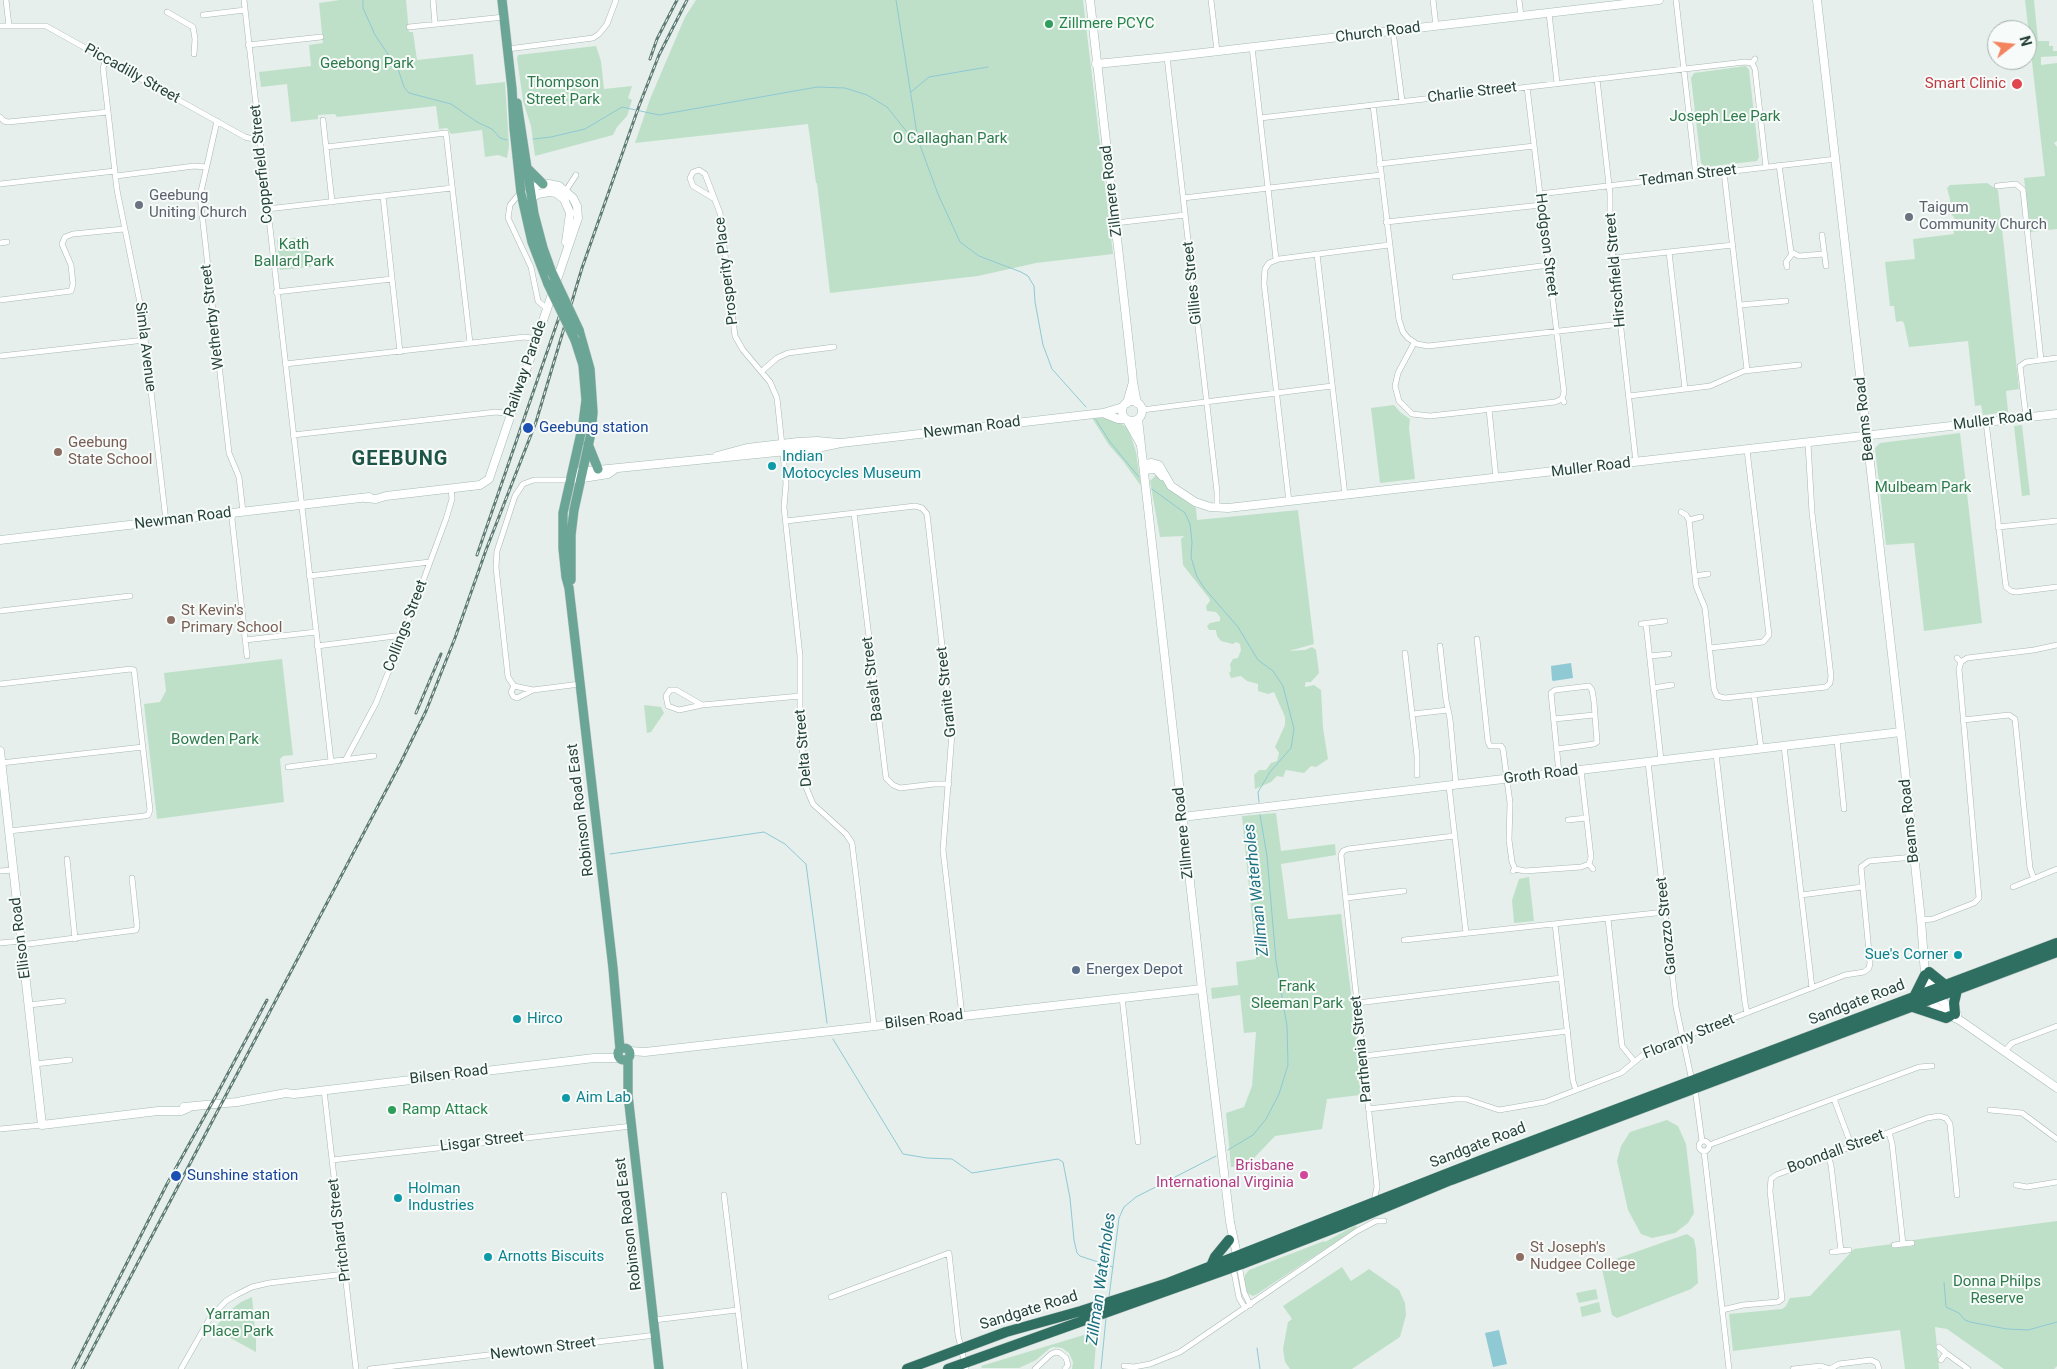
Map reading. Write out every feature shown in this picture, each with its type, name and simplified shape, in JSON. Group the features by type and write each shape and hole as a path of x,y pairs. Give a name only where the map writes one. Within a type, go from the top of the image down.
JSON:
{"highway":[{"name":"Sandgate Road","path":"1932,995 1945,985 2057,943"},
{"name":"Sandgate Road","path":"948,1369 965,1366 1096,1316 1119,1304 1211,1266 1235,1262 1482,1160 1694,1084 1932,995 1956,990 2057,952"},
{"path":"1945,985 1927,974 1914,1002 1946,1018 1955,1017 1954,1003 1956,990"},
{"name":"Sandgate Road","path":"907,1369 1006,1332 1101,1305 1119,1304 1235,1262 1329,1231 1451,1180 1694,1084"},
{"path":"1211,1266 1229,1240"}],"main road":[{"path":"502,0 512,89"},
{"name":"Zillmere Road","path":"1090,0 1133,382 1139,407"},
{"name":"Church Road","path":"1096,64 1549,13 1591,5 1660,0"},
{"name":"Beams Road","path":"1817,0 1924,957 1932,995"},
{"path":"1097,74 1112,62"},
{"name":"Robinson Road East","path":"512,89 518,112 539,234 552,273 579,330 588,358 593,390 593,412 572,528 569,588"},
{"name":"Robinson Road East","path":"512,89 513,121 521,193 532,242 548,284 575,340 583,365 586,392 583,424 570,476 563,513 562,532 659,1369"},
{"path":"527,168 543,184 556,185 564,194"},
{"path":"523,204 543,184"},
{"path":"531,194 546,192 564,194"},
{"name":"Railway Parade","path":"486,482 490,476 564,255 574,231 578,214 573,198 564,194"},
{"name":"Zillmere Road","path":"1125,405 1133,382"},
{"path":"1125,405 1139,407 1138,419 1133,421 1126,419 1122,413 1125,405"},
{"name":"Newman Road","path":"581,475 598,470 710,458 740,450 782,448 817,441 840,443 1103,413 1125,405"},
{"name":"Newman Road","path":"1103,413 1126,419"},
{"name":"Muller Road","path":"1144,467 1156,463 1159,465 1165,479 1184,496 1200,505 1217,508 1289,502 2057,414"},
{"name":"Zillmere Road","path":"1126,419 1140,443"},
{"name":"Zillmere Road","path":"1138,419 1182,817 1235,1262"},
{"path":"588,444 598,470"},
{"name":"Newman Road","path":"570,476 608,474 615,469"},
{"name":"Newman Road","path":"0,540 365,498 376,499 386,496 480,485 486,482"},
{"name":"Groth Road","path":"1182,817 1900,732"},
{"name":"Ellison Road","path":"0,751 42,1124"},
{"name":"Bilsen Road","path":"42,1124 170,1110 180,1106 188,1108 271,1097 286,1093 294,1094 874,1025 1202,989"},
{"path":"1932,995 1936,1007 1955,1017 2057,1088"},
{"name":"Zillmere Road","path":"1230,1222 1229,1240 1235,1262"}],"street":[{"path":"6,0 9,26"},
{"name":"Copperfield Street","path":"244,0 331,761"},
{"path":"433,0 436,24"},
{"path":"508,48 593,38 607,24 616,0"},
{"path":"1211,0 1217,51"},
{"path":"1433,0 1436,26"},
{"path":"1519,0 1521,16"},
{"path":"1676,0 1696,176"},
{"path":"203,15 245,10"},
{"path":"167,12 193,27 195,39 194,54"},
{"path":"1549,13 1557,83"},
{"path":"409,27 504,17"},
{"name":"Piccadilly Street","path":"0,26 46,26 245,137 260,141"},
{"path":"1393,31 1402,101"},
{"path":"248,45 321,37"},
{"path":"1252,47 1276,260"},
{"name":"Gillies Street","path":"1167,57 1217,492 1217,508"},
{"name":"Simla Avenue","path":"106,59 103,68 115,173 124,229 142,313 166,521"},
{"name":"Charlie Street","path":"1260,118 1753,61 1766,167"},
{"name":"Hirschfield Street","path":"1597,79 1609,186 1613,258 1636,462"},
{"name":"Hodgson Street","path":"1489,409 1563,401 1564,392 1527,87"},
{"path":"1372,105 1400,324 1405,335 1414,343 1428,346 1621,324"},
{"path":"1,120 11,122 108,112"},
{"path":"323,120 332,202"},
{"name":"Wetherby Street","path":"217,121 200,196 229,453 239,477 243,512"},
{"path":"326,147 446,133 470,343"},
{"path":"1380,164 1534,146"},
{"name":"Tedman Street","path":"1539,194 1836,159"},
{"path":"1779,165 1792,254 1786,262 1787,268"},
{"path":"0,184 194,166 206,167"},
{"name":"Prosperity Place","path":"713,198 693,186 690,178 693,172 699,170 703,172 720,213 734,331 743,350 762,371 776,394 782,448"},
{"path":"1724,172 1747,370"},
{"path":"564,194 576,175"},
{"path":"1183,198 1381,175"},
{"path":"1997,186 2016,184 2023,192 2027,244 2030,250 2041,360"},
{"path":"267,209 452,188"},
{"path":"521,193 510,205 508,218 530,263 536,283 538,302 546,308"},
{"path":"382,196 400,352"},
{"path":"1386,222 1541,205"},
{"path":"1115,223 1185,215"},
{"path":"0,300 67,292 73,289 71,265 62,244 65,237 70,234 124,229"},
{"path":"1822,235 1826,266"},
{"path":"0,243 7,242"},
{"path":"1613,258 1733,245"},
{"path":"1289,502 1264,276 1268,264 1276,260 1390,246"},
{"path":"1669,252 1685,389"},
{"path":"1317,254 1345,495"},
{"path":"1792,254 1798,256 1823,254"},
{"path":"1455,277 1549,265"},
{"path":"276,292 392,279"},
{"path":"1740,305 1786,301"},
{"path":"285,364 525,337 537,339"},
{"path":"0,356 145,340"},
{"path":"1414,343 1396,382 1397,397 1412,414 1425,416 1489,409 1496,478"},
{"path":"762,371 777,358 788,353 834,347"},
{"path":"2026,417 2020,371 2021,364 2027,361 2057,358"},
{"path":"1629,396 1714,385 1747,370 1800,364"},
{"path":"1139,407 1332,386"},
{"path":"293,435 496,412 510,414"},
{"path":"1986,422 2007,589 2016,592 2057,587"},
{"path":"1681,512 1686,514 1689,520 1697,589 1705,608 1714,689 1717,696 1724,698 1823,688 1828,685 1831,676 1812,513 1808,443"},
{"name":"Delta Street","path":"782,448 786,483 784,503 800,650 800,737 808,794 816,807 846,834 853,846 874,1025"},
{"path":"1710,648 1763,642 1769,635 1748,450"},
{"name":"Newman Road","path":"514,686 507,673 496,558 498,544 515,496 523,484 534,480 570,476"},
{"name":"Collings Street","path":"346,759 376,703 403,635 451,502 451,488"},
{"name":"Granite Street","path":"786,521 917,506 922,508 927,514 952,734 943,850 962,1015"},
{"path":"233,513 232,519 247,656"},
{"name":"Basalt Street","path":"854,513 886,778 893,785 900,788 948,784"},
{"path":"1689,520 1700,517"},
{"path":"1998,527 2057,521"},
{"path":"309,576 430,562"},
{"path":"1695,576 1708,574"},
{"path":"0,611 130,596"},
{"path":"1661,760 1650,656 1643,624 1665,621"},
{"path":"245,640 316,632"},
{"path":"318,646 403,635"},
{"path":"1477,639 1488,742 1490,746 1502,748 1507,779 1510,809 1509,840 1514,870 1581,867 1588,864 1591,857 1581,770"},
{"path":"1440,646 1448,710 1454,836 1466,933"},
{"path":"1921,920 1932,919 1978,900 1959,660 2057,646"},
{"path":"1405,653 1413,714 1417,775"},
{"path":"1650,656 1668,654"},
{"path":"0,684 134,670 150,812 144,816 9,831"},
{"path":"533,690 519,697 514,697 511,692 514,686 533,690 580,684"},
{"path":"1653,688 1672,685"},
{"path":"1557,749 1595,744 1597,741 1593,691 1590,687 1585,686 1552,691 1550,696 1559,772"},
{"path":"702,705 676,690 670,690 666,696 667,704 673,709 800,696"},
{"path":"1754,695 1761,748"},
{"path":"1413,714 1448,710"},
{"path":"1963,720 2006,714 2014,718 2030,868 2034,879"},
{"path":"1554,719 1594,715"},
{"path":"1837,740 1844,809"},
{"path":"1,763 143,746"},
{"path":"1784,746 1812,988"},
{"path":"1716,754 1748,1013"},
{"path":"288,767 374,756"},
{"name":"Garozzo Street","path":"1648,762 1676,1007 1694,1084 1702,1141"},
{"path":"1568,820 1586,818"},
{"name":"Parthenia Street","path":"1373,1204 1377,1187 1341,857 1342,853 1348,849 1454,836"},
{"path":"1801,895 1862,887 1861,871 1865,863 1914,857"},
{"path":"67,859 75,938"},
{"path":"1588,864 1593,869"},
{"path":"2013,887 2057,869"},
{"path":"0,871 13,870"},
{"path":"0,943 75,938 136,930 132,878"},
{"name":"Floramy Street","path":"1368,1109 1456,1098 1475,1101 1492,1109 1506,1109 1546,1102 1622,1073 1645,1052 1846,975 1866,971 1870,966 1870,960 1862,887"},
{"path":"1346,898 1404,891"},
{"path":"1404,940 1665,912"},
{"path":"1608,919 1622,1046 1634,1061"},
{"path":"1555,924 1573,1081 1576,1090"},
{"path":"1357,1002 1561,978"},
{"path":"1122,998 1138,1142"},
{"path":"29,1005 64,1001"},
{"path":"2005,1051 2012,1043 2057,1026"},
{"path":"1364,1056 1568,1031"},
{"path":"35,1064 70,1060"},
{"path":"1704,1151 1708,1150 1709,1146 1834,1099 1920,1067 1932,1066"},
{"name":"Pritchard Street","path":"324,1090 356,1369"},
{"path":"1834,1099 1852,1147"},
{"path":"1990,1110 2022,1113 2057,1139"},
{"name":"Boondall Street","path":"1722,1310 1743,1305 1777,1303 1782,1300 1783,1295 1770,1182 1776,1175 1933,1116 1946,1118 1950,1126 1958,1195"},
{"name":"Bilsen Road","path":"0,1129 42,1124"},
{"name":"Lisgar Street","path":"332,1160 632,1126"},
{"path":"1888,1133 1892,1143 1903,1244"},
{"path":"1709,1146 1707,1142 1702,1141 1699,1147 1704,1151 1729,1369"},
{"path":"1828,1156 1831,1165 1841,1251"},
{"path":"2016,1185 2027,1187 2057,1182"},
{"path":"1377,1187 1389,1198"},
{"path":"724,1195 744,1369"},
{"path":"1124,1366 1139,1367 1170,1357 1357,1231 1376,1221 1384,1221"},
{"path":"1894,1245 1912,1243"},
{"path":"1832,1252 1849,1250"},
{"path":"831,1297 949,1252 960,1349 965,1366"},
{"name":"Zillmere Road","path":"1235,1262 1239,1298 1248,1306"},
{"path":"181,1369 210,1318 226,1301 236,1295 252,1287 269,1283 345,1274"},
{"path":"654,1320 737,1310"},
{"name":"Newtown Street","path":"370,1369 656,1336"},
{"path":"1939,1347 1968,1369"},
{"path":"1035,1369 1051,1354 1056,1352 1060,1352 1066,1358 1068,1365 1065,1369"},
{"path":"1941,1360 1946,1353"},
{"path":"1793,1369 1821,1366 1830,1369 1840,1363 1871,1360 1877,1363 1879,1369"}],"green space":[{"name":"Geebong Park","path":"340,0 406,0 409,32 413,32 417,60 473,54 476,85 505,82 509,146 507,158 498,155 485,157 482,130 451,134 447,128 439,129 436,106 337,117 335,114 318,115 318,119 291,122 287,84 261,87 259,72 311,66 309,45 323,43 319,3"},
{"name":"O Callaghan Park","path":"696,0 1083,0 1113,254 1036,263 978,276 830,293 808,124 635,143 650,99 685,17"},
{"path":"2025,0 2034,0 2036,20 2027,20"},
{"path":"2037,31 2038,41 2049,41 2049,46 2053,46 2053,51 2057,51 2057,56 2041,57 2041,65 2057,63 2057,141 2054,143 2057,147 2057,229 2030,232 2024,178 2045,176 2033,70 2037,70"},
{"name":"Thompson Street Park","path":"596,46 601,61 604,89 632,86 628,98 632,100 627,116 617,127 613,135 535,156 531,126 523,101 518,55"},
{"name":"Joseph Lee Park","path":"1746,66 1749,70 1759,157 1757,161 1705,167 1701,163 1691,78 1694,73"},
{"path":"1987,183 1998,190 2019,389 2006,391 2008,412 1983,415 1981,405 1975,406 1968,341 1909,347 1904,323 1902,321 1896,322 1894,306 1890,306 1885,262 1915,259 1913,239 1954,234 1955,222 1954,217 1950,213 1950,199 1947,188 1950,185"},
{"name":"Kath Ballard Park","path":"307,237 311,267 280,270 277,240"},
{"path":"1394,405 1410,419 1409,428 1415,479 1380,483 1371,408"},
{"path":"1092,418 1116,421 1129,430 1136,452 1141,486 1109,445"},
{"path":"2022,425 2030,495 2022,496 2014,426"},
{"name":"Mulbeam Park","path":"1960,433 1982,623 1924,631 1914,543 1886,545 1875,448 1880,443"},
{"path":"1157,474 1174,493 1196,508 1197,520 1298,510 1314,644 1289,651 1305,650 1312,647 1316,650 1319,673 1311,682 1306,682 1305,687 1314,685 1321,690 1323,728 1328,759 1316,767 1311,766 1304,773 1286,770 1283,777 1277,776 1271,782 1255,789 1254,775 1259,770 1266,770 1271,763 1277,761 1279,753 1275,747 1285,725 1285,717 1274,692 1268,694 1258,691 1258,684 1247,681 1241,676 1231,678 1229,673 1231,671 1230,664 1233,659 1238,658 1241,650 1240,644 1221,641 1217,636 1216,630 1209,630 1207,626 1210,623 1220,621 1220,617 1216,612 1207,611 1206,606 1210,601 1209,598 1183,565 1181,539 1184,536 1160,537 1150,481"},
{"name":"Bowden Park","path":"282,659 293,755 283,756 280,759 284,802 157,819 144,704 160,702 166,691 164,673"},
{"path":"644,705 661,707 664,713 651,732 647,733"},
{"name":"Frank Sleeman Park","path":"1276,813 1281,851 1335,844 1336,855 1281,864 1288,919 1341,914 1363,1089 1360,1095 1327,1099 1322,1129 1275,1136 1254,1158 1255,1164 1231,1167 1226,1113 1244,1107 1252,1086 1256,1032 1244,1033 1240,995 1212,999 1211,988 1238,985 1236,962 1256,959 1242,816"},
{"path":"1529,877 1534,921 1514,923 1512,900 1519,879"},
{"path":"1667,1120 1678,1126 1686,1144 1694,1213 1688,1223 1675,1233 1652,1238 1641,1234 1628,1210 1617,1161 1621,1146 1630,1132"},
{"name":"Donna Philps Reserve","path":"2057,1221 2057,1366 2054,1369 2004,1369 1947,1329 1935,1327 1939,1369 1905,1369 1900,1330 1733,1351 1729,1314 1782,1309 1790,1298 1810,1296 1854,1249 1892,1244 1893,1248 1914,1246 1913,1240"},
{"path":"1356,1225 1357,1228 1257,1294 1253,1296 1247,1293 1244,1279 1249,1270 1325,1242"},
{"path":"1687,1234 1694,1239 1698,1283 1691,1289 1617,1318 1612,1315 1602,1269 1607,1262"},
{"path":"1342,1267 1351,1281 1369,1269 1399,1290 1405,1303 1406,1315 1400,1337 1352,1369 1290,1369 1285,1362 1283,1349 1288,1322 1292,1319 1283,1306"},
{"path":"1596,1289 1598,1299 1579,1303 1576,1293"},
{"name":"Yarraman Place Park","path":"252,1297 256,1352 214,1329 229,1311"},
{"path":"1599,1302 1601,1312 1582,1317 1580,1307"},
{"path":"1097,1331 1094,1369 1072,1369 1073,1362 1069,1353 1062,1348 1053,1347 1036,1360 1019,1368 982,1368 981,1366"}],"water":[{"path":"1571,663 1573,678 1552,680 1551,666"},
{"path":"1499,1330 1507,1364 1493,1367 1485,1333"}],"waterway":[{"path":"363,0 363,8 375,35 398,69 404,87 409,93 451,104 477,122 492,129 500,138 507,140"},
{"path":"896,0 918,140"},
{"path":"911,92 929,77 988,67"},
{"path":"533,139 585,129 622,107 659,115 817,87 845,88 867,95 887,107 911,137 918,140 938,194 960,242 979,256 1028,276 1034,286 1043,345 1052,369 1086,407"},
{"name":"Zillman Waterholes","path":"1096,420 1110,442 1139,477"},
{"name":"Zillman Waterholes","path":"1152,489 1185,513 1190,524 1191,557 1197,577 1238,627 1258,660 1273,671 1283,686 1294,729 1291,748 1270,772 1258,792 1259,802"},
{"name":"Zillman Waterholes","path":"1228,1150 1253,1135 1266,1119 1279,1094 1288,1065 1287,1026 1276,961 1267,856 1260,815"},
{"path":"610,854 764,832 785,844 806,864 827,1023"},
{"path":"833,1039 903,1154 927,1158 952,1159 972,1173 1058,1159 1063,1162 1077,1253 1080,1256 1113,1267"},
{"name":"Zillman Waterholes","path":"1109,1297 1119,1218 1124,1207 1136,1197 1216,1156"},
{"path":"1944,1282 1946,1307 1959,1313 1965,1320 1970,1322 2007,1329 2028,1330 2057,1322"},
{"name":"Zillman Waterholes","path":"1101,1369 1106,1318"},
{"path":"1257,1348 1260,1369"}],"railway":[{"path":"650,59 657,39 677,0"},
{"path":"82,1369 400,764 426,711 536,422 582,268 639,106 659,55 687,0"},
{"path":"477,555 566,297"},
{"path":"416,713 441,654"},
{"path":"73,1369 167,1184 267,1000"}],"place":[{"name":"Zillmere PCYC","path":"1049,24"},
{"name":"Smart Clinic","path":"2017,84"},
{"name":"Geebung Uniting Church","path":"139,205"},
{"name":"Taigum Community Church","path":"1909,217"},
{"name":"Geebung station","path":"528,428"},
{"name":"Geebung State School","path":"58,452"},
{"name":"Indian Motocycles Museum","path":"772,466"},
{"name":"St Kevin's Primary School","path":"171,620"},
{"name":"Sue's Corner","path":"1958,955"},
{"name":"Energex Depot","path":"1076,970"},
{"name":"Hirco","path":"517,1019"},
{"name":"Aim Lab","path":"566,1098"},
{"name":"Ramp Attack","path":"392,1110"},
{"name":"Brisbane International Virginia","path":"1304,1175"},
{"name":"Sunshine station","path":"176,1176"},
{"name":"Holman Industries","path":"398,1198"},
{"name":"Arnotts Biscuits","path":"488,1257"},
{"name":"St Joseph's Nudgee College","path":"1520,1257"}],"district":[{"name":"GEEBUNG","path":"400,460"}]}
